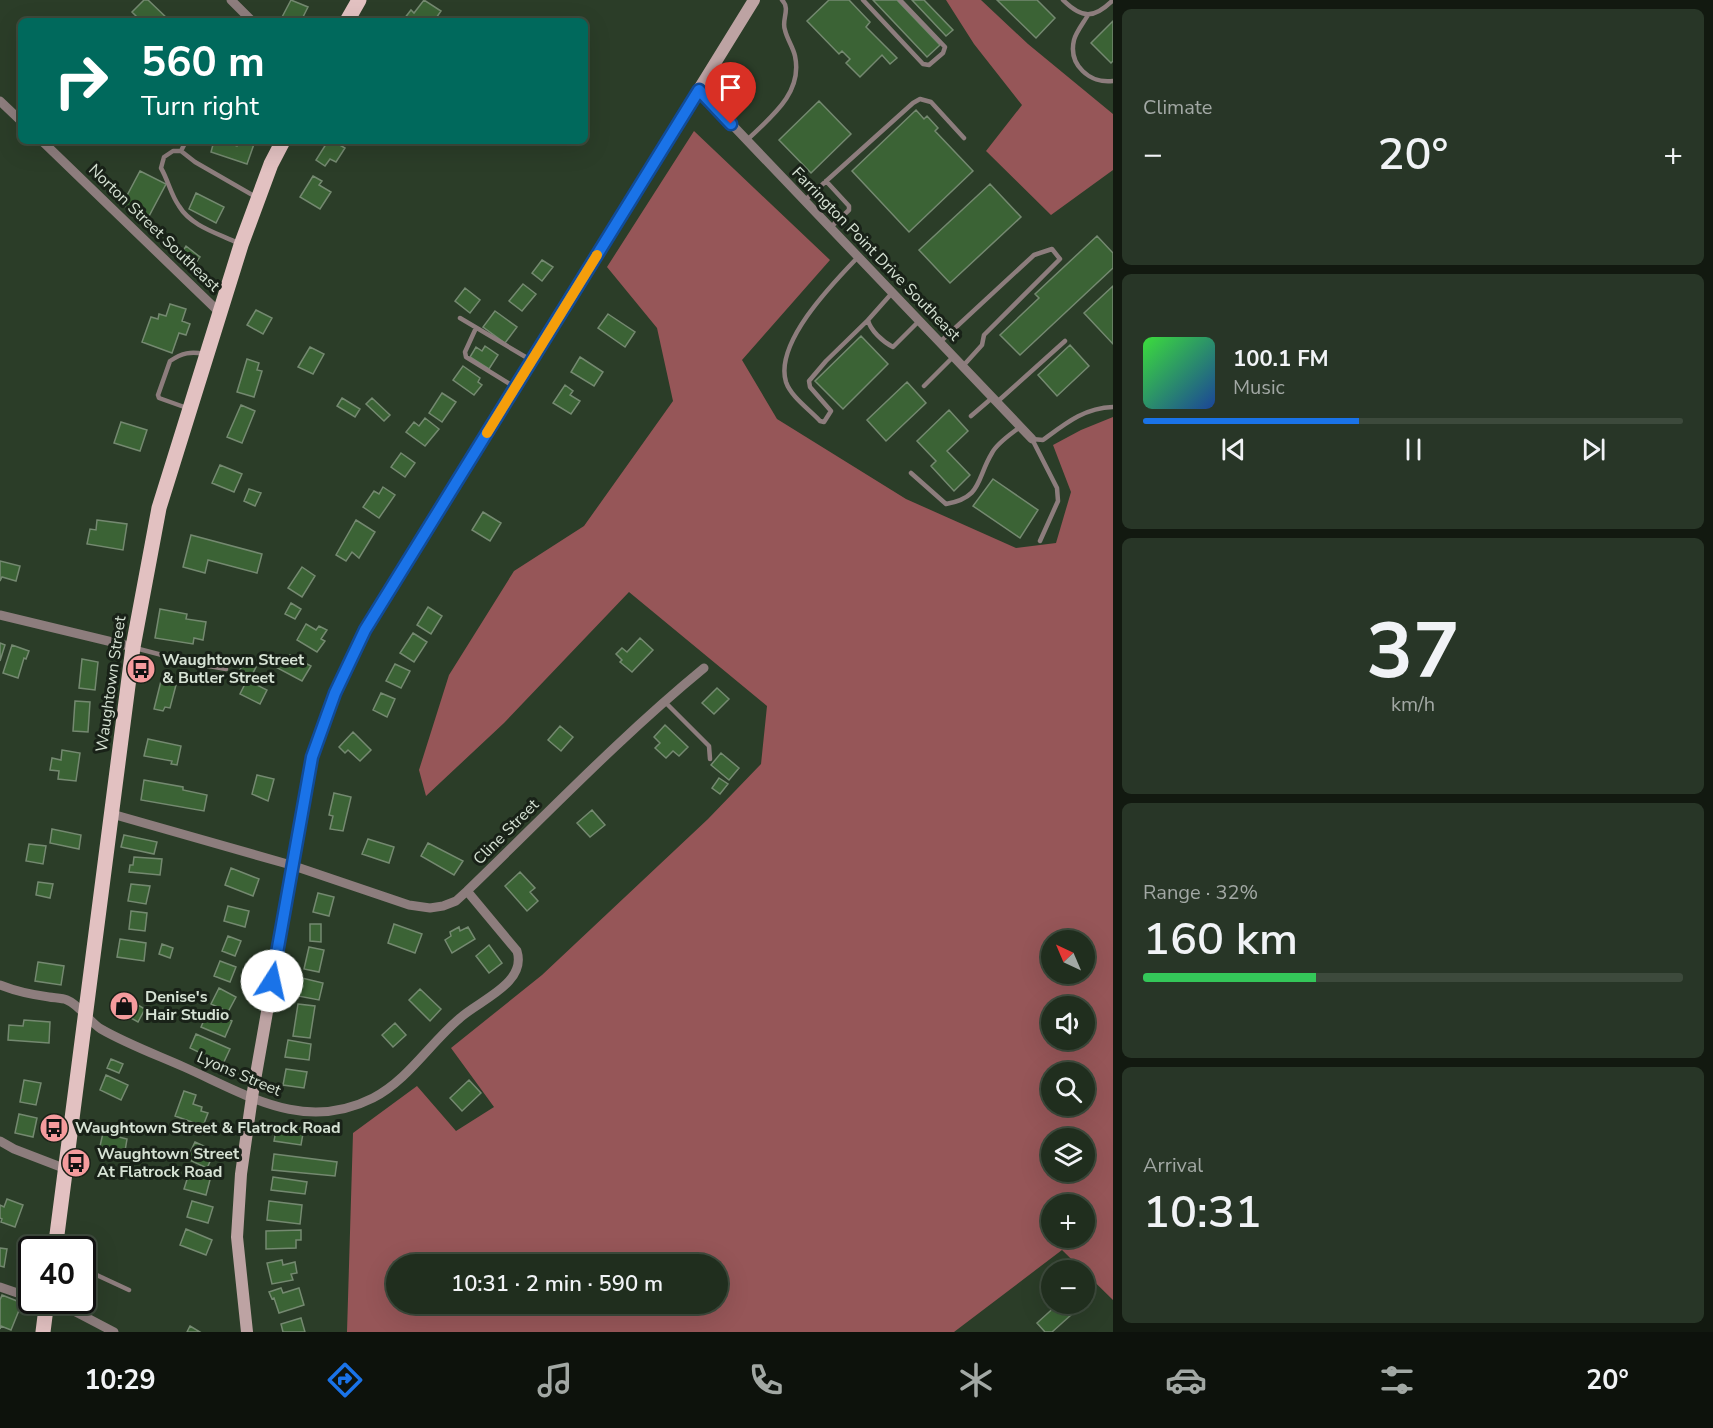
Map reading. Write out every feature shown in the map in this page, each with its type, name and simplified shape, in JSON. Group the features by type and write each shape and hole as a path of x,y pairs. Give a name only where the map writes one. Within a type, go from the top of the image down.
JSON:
{"main road":[{"path":"349,18 359,0"},
{"name":"Waughtown Street","path":"56,1236 133,647 159,508 241,244 282,144"},
{"path":"43,1332 45,1314"}],"street":[{"path":"231,0 249,18"},
{"path":"247,1332 237,1237 241,1174 291,865 312,757 335,693 365,630 699,90 750,1"},
{"name":"Farrington Point Drive Southeast","path":"699,90 1032,439"},
{"path":"0,101 18,118"},
{"name":"Norton Street Southeast","path":"45,144 219,312"},
{"path":"0,615 133,647"},
{"name":"Cline Street","path":"112,814 291,865 409,905 430,908 456,901 664,701 704,668"},
{"name":"Lyons Street","path":"0,985 67,1000 99,1029 267,1105 306,1113 336,1111 372,1099 399,1080 438,1038 462,1016 507,983 519,968 518,951 467,891"},
{"path":"0,1141 14,1149 66,1169"},
{"path":"0,1287 18,1293"},
{"path":"84,1314 114,1332"}],"lane":[{"path":"747,141 789,96 796,81 795,57 784,30 786,7 782,0"},
{"path":"863,0 923,64 929,65 943,53 945,47 900,0"},
{"path":"1063,0 1074,11 1088,15 1101,11 1113,0"},
{"path":"1088,15 1074,39 1073,56 1080,71 1103,82 1113,81"},
{"path":"804,201 913,102 920,99 931,102 964,138"},
{"path":"182,151 185,144"},
{"path":"241,244 197,224 186,216 178,205 161,168 164,157 173,151 182,151 195,162 259,198"},
{"path":"826,181 849,206 849,210 830,228"},
{"path":"940,342 1034,255 1052,249 1058,255 1060,259 984,335 982,345 962,366"},
{"path":"858,257 828,288 805,319 792,339 788,352 785,373 787,384 820,421 824,422 831,411 810,387 809,381 892,293"},
{"path":"460,318 531,360"},
{"path":"868,320 871,328 886,344 892,347 919,321"},
{"path":"476,328 465,357 515,388"},
{"path":"971,416 994,400 1065,341"},
{"path":"190,409 159,398 158,395 170,361 193,351 206,354"},
{"path":"924,386 953,357"},
{"path":"1032,439 1043,440 1065,423 1096,407 1113,407"},
{"path":"911,473 946,504 958,501 971,494 981,481 992,451 1020,427"},
{"path":"1032,439 1057,488 1058,501 1040,540"},
{"path":"133,647 197,664 226,669"},
{"path":"664,701 709,746 710,759"},
{"path":"96,1275 129,1290"}],"shaded area":[{"path":"946,0 981,0 1028,44 1113,114 1113,170 1051,215 986,151 1022,105 974,44"},
{"path":"694,131 830,260 742,360 777,419 906,499 1016,548 1056,543 1071,492 1053,445 1113,417 1113,1300 1095,1282 1095,1260 1072,1260 1062,1250 1049,1260 1041,1260 1041,1266 954,1332 347,1332 353,1133 417,1086 456,1131 494,1107 451,1048 542,975 708,819 761,764 767,706 629,592 504,723 426,796 419,770 449,675 514,571 584,526 673,401 657,328 607,267"}],"building":[{"path":"144,0 148,0 167,18 138,18 132,12"},
{"path":"291,0 308,7 302,18 282,18"},
{"path":"424,0 441,11 436,18 405,18 411,10 414,13"},
{"path":"829,0 849,0 870,22 866,27 897,58 890,64 882,55 860,77 846,63 850,59 842,51 839,54 807,21"},
{"path":"873,0 897,0 940,45 927,57"},
{"path":"912,0 924,0 953,30 946,36"},
{"path":"997,0 1037,0 1055,18 1036,38"},
{"path":"1113,21 1113,61 1111,63 1091,43"},
{"path":"819,101 851,134 811,173 779,140"},
{"path":"916,110 924,119 927,116 938,128 935,131 973,171 909,232 852,171"},
{"path":"213,144 237,146 238,144 254,144 247,164 211,152"},
{"path":"326,144 338,144 345,148 336,162 330,159 325,166 316,160"},
{"path":"140,171 166,184 148,218 122,205"},
{"path":"313,176 322,181 319,185 331,192 320,209 300,197"},
{"path":"990,184 1021,217 950,283 919,250"},
{"path":"196,193 224,207 216,223 189,209"},
{"path":"1097,236 1113,253 1113,268 1020,355 1000,335 1039,298 1035,294"},
{"path":"186,246 200,257 195,264 181,254"},
{"path":"542,260 553,267 542,281 532,273"},
{"path":"523,284 536,294 522,311 509,301"},
{"path":"1113,286 1113,344 1084,313"},
{"path":"465,288 480,300 470,313 455,301"},
{"path":"170,304 186,309 182,321 190,324 186,335 179,333 172,353 142,342 151,317 158,319 159,314 166,316"},
{"path":"256,310 272,318 263,334 247,325"},
{"path":"495,311 517,327 505,343 483,327"},
{"path":"608,314 635,332 625,347 598,328"},
{"path":"861,336 888,364 843,409 815,381"},
{"path":"1070,345 1089,366 1057,396 1038,375"},
{"path":"485,346 498,355 489,369 470,357 476,347 482,351"},
{"path":"310,347 324,354 313,374 298,367"},
{"path":"580,357 603,372 594,386 571,372"},
{"path":"247,359 259,363 257,370 262,371 254,397 237,392"},
{"path":"463,366 480,378 478,382 482,385 474,395 453,380"},
{"path":"907,382 926,403 886,441 867,420"},
{"path":"565,385 573,391 570,395 580,401 571,414 553,403"},
{"path":"442,393 456,402 442,422 429,413"},
{"path":"342,398 360,409 355,417 337,406"},
{"path":"372,398 390,415 384,421 366,404"},
{"path":"241,405 255,411 242,443 227,437"},
{"path":"949,410 968,431 947,451 970,475 954,491 931,466 936,461 917,441"},
{"path":"425,418 439,429 425,446 406,432 414,422 419,426"},
{"path":"121,422 147,430 140,451 114,443"},
{"path":"401,453 415,463 405,477 391,467"},
{"path":"220,465 242,474 234,492 212,483"},
{"path":"993,479 1038,510 1020,538 973,506"},
{"path":"383,487 395,495 379,518 363,507 374,491 379,494"},
{"path":"249,489 261,493 255,506 244,501"},
{"path":"483,512 501,523 490,541 472,530"},
{"path":"97,520 127,524 123,550 87,544 90,529 96,530"},
{"path":"356,520 375,532 359,558 352,552 346,561 336,555"},
{"path":"191,535 262,554 257,573 208,560 205,573 183,567"},
{"path":"0,561 20,566 16,581 2,577 0,581"},
{"path":"302,567 315,576 302,597 288,588"},
{"path":"291,603 301,609 295,619 285,614"},
{"path":"428,607 442,616 431,634 417,625"},
{"path":"160,609 187,614 186,619 206,622 203,640 194,638 193,644 155,638"},
{"path":"306,624 316,630 319,626 327,630 321,639 325,641 317,652 297,640"},
{"path":"413,633 427,642 414,662 400,653"},
{"path":"640,638 653,650 632,672 620,662 622,660 616,654 622,648 627,652"},
{"path":"0,643 5,645 0,661"},
{"path":"12,645 29,651 26,659 24,658 18,678 3,673"},
{"path":"275,655 286,660 290,655 311,666 302,681 270,664"},
{"path":"82,659 98,662 95,690 79,688"},
{"path":"245,661 256,667 250,679 238,673"},
{"path":"395,664 410,671 401,688 386,681"},
{"path":"247,680 267,690 260,704 240,694"},
{"path":"161,681 176,685 170,708 165,707 163,711 154,709"},
{"path":"717,688 729,699 714,714 702,703"},
{"path":"381,693 395,699 387,717 373,710"},
{"path":"75,701 90,702 88,732 73,731"},
{"path":"665,725 688,747 679,756 673,751 666,758 655,748 660,743 654,737"},
{"path":"560,726 573,737 561,751 548,740"},
{"path":"353,732 371,750 360,761 348,750 345,753 339,747"},
{"path":"148,739 181,746 177,765 171,764 172,761 144,756"},
{"path":"62,750 80,753 76,781 58,779 59,771 50,770 52,758 61,760"},
{"path":"721,753 739,768 729,780 711,765"},
{"path":"257,775 274,779 268,801 252,794"},
{"path":"719,778 728,784 720,794 712,788"},
{"path":"144,780 183,787 183,790 207,795 204,811 141,800"},
{"path":"334,793 351,797 343,831 330,829 333,816 329,815"},
{"path":"592,810 605,825 590,837 577,823"},
{"path":"52,829 81,835 79,849 50,843"},
{"path":"124,835 157,842 154,854 121,847"},
{"path":"368,839 394,847 389,863 362,854"},
{"path":"428,843 463,861 454,875 421,856"},
{"path":"29,844 46,846 43,864 26,861"},
{"path":"134,857 162,859 160,875 129,872"},
{"path":"231,868 259,879 253,896 225,885"},
{"path":"520,872 535,888 530,892 538,901 527,911 505,886"},
{"path":"38,882 53,884 50,898 36,895"},
{"path":"131,884 150,886 146,904 128,901"},
{"path":"318,893 334,897 329,916 313,912"},
{"path":"228,906 249,911 245,927 224,921"},
{"path":"131,911 147,913 145,931 129,929"},
{"path":"310,924 321,924 321,942 310,941"},
{"path":"394,924 422,934 415,953 388,943"},
{"path":"459,927 460,931 468,927 475,939 452,953 445,940 451,936 450,932"},
{"path":"228,936 241,941 235,956 222,951"},
{"path":"120,939 146,943 144,961 117,957"},
{"path":"162,944 173,948 170,958 159,954"},
{"path":"489,945 502,963 489,973 476,956"},
{"path":"309,947 324,950 319,972 304,969"},
{"path":"220,961 236,967 230,982 214,976"},
{"path":"38,962 64,966 61,985 35,981"},
{"path":"302,978 323,983 319,1000 298,996"},
{"path":"219,988 236,997 228,1012 211,1004"},
{"path":"420,989 441,1009 430,1021 409,1000"},
{"path":"120,995 145,1009 138,1022 113,1008"},
{"path":"298,1004 315,1006 310,1038 293,1036"},
{"path":"208,1011 232,1021 225,1037 201,1027"},
{"path":"24,1020 50,1022 49,1043 8,1040 9,1025 23,1026"},
{"path":"395,1023 406,1035 393,1047 382,1035"},
{"path":"196,1034 230,1049 223,1064 190,1048"},
{"path":"288,1040 311,1044 309,1060 285,1057"},
{"path":"111,1059 123,1064 119,1073 107,1068"},
{"path":"286,1069 307,1072 304,1088 283,1085"},
{"path":"106,1075 128,1085 121,1100 100,1090"},
{"path":"24,1080 41,1083 36,1105 20,1102"},
{"path":"469,1080 481,1093 462,1111 450,1098"},
{"path":"184,1091 196,1095 193,1104 202,1107 201,1111 208,1113 203,1126 175,1116"},
{"path":"19,1114 37,1118 33,1137 15,1133"},
{"path":"277,1124 304,1128 301,1145 274,1141"},
{"path":"103,1133 127,1139 125,1151 119,1149 117,1159 98,1155"},
{"path":"195,1142 215,1151 207,1168 187,1159"},
{"path":"274,1154 337,1162 335,1176 272,1170"},
{"path":"190,1170 211,1176 206,1195 184,1189"},
{"path":"273,1177 307,1182 305,1194 271,1190"},
{"path":"7,1199 23,1205 15,1227 1,1222 0,1205 4,1207"},
{"path":"192,1201 213,1207 208,1223 187,1217"},
{"path":"269,1201 302,1205 300,1224 267,1220"},
{"path":"186,1229 212,1240 206,1255 180,1245"},
{"path":"301,1230 301,1240 296,1240 296,1248 266,1249 266,1231"},
{"path":"0,1248 7,1249 4,1267 0,1266"},
{"path":"282,1260 283,1265 295,1262 297,1273 291,1274 293,1280 272,1284 267,1263"},
{"path":"281,1288 283,1293 299,1288 304,1305 279,1313 274,1298 272,1299 269,1292"},
{"path":"2,1295 18,1301 18,1313 11,1330 1,1326 0,1329"},
{"path":"1047,1314 1071,1315 1052,1332 1045,1332 1037,1323"},
{"path":"301,1318 305,1332 283,1332 281,1324"},
{"path":"190,1326 200,1332 187,1332"}],"slow traffic":[{"path":"487,433 597,255"}],"place":[{"name":"Waughtown Street & Butler Street","path":"141,669"},
{"name":"Denise's Hair Studio","path":"124,1006"},
{"name":"Waughtown Street & Flatrock Road","path":"54,1128"},
{"name":"Waughtown Street At Flatrock Road","path":"76,1163"}],"route":[{"path":"272,981 312,757 335,693 365,630 699,90 731,124"}]}
